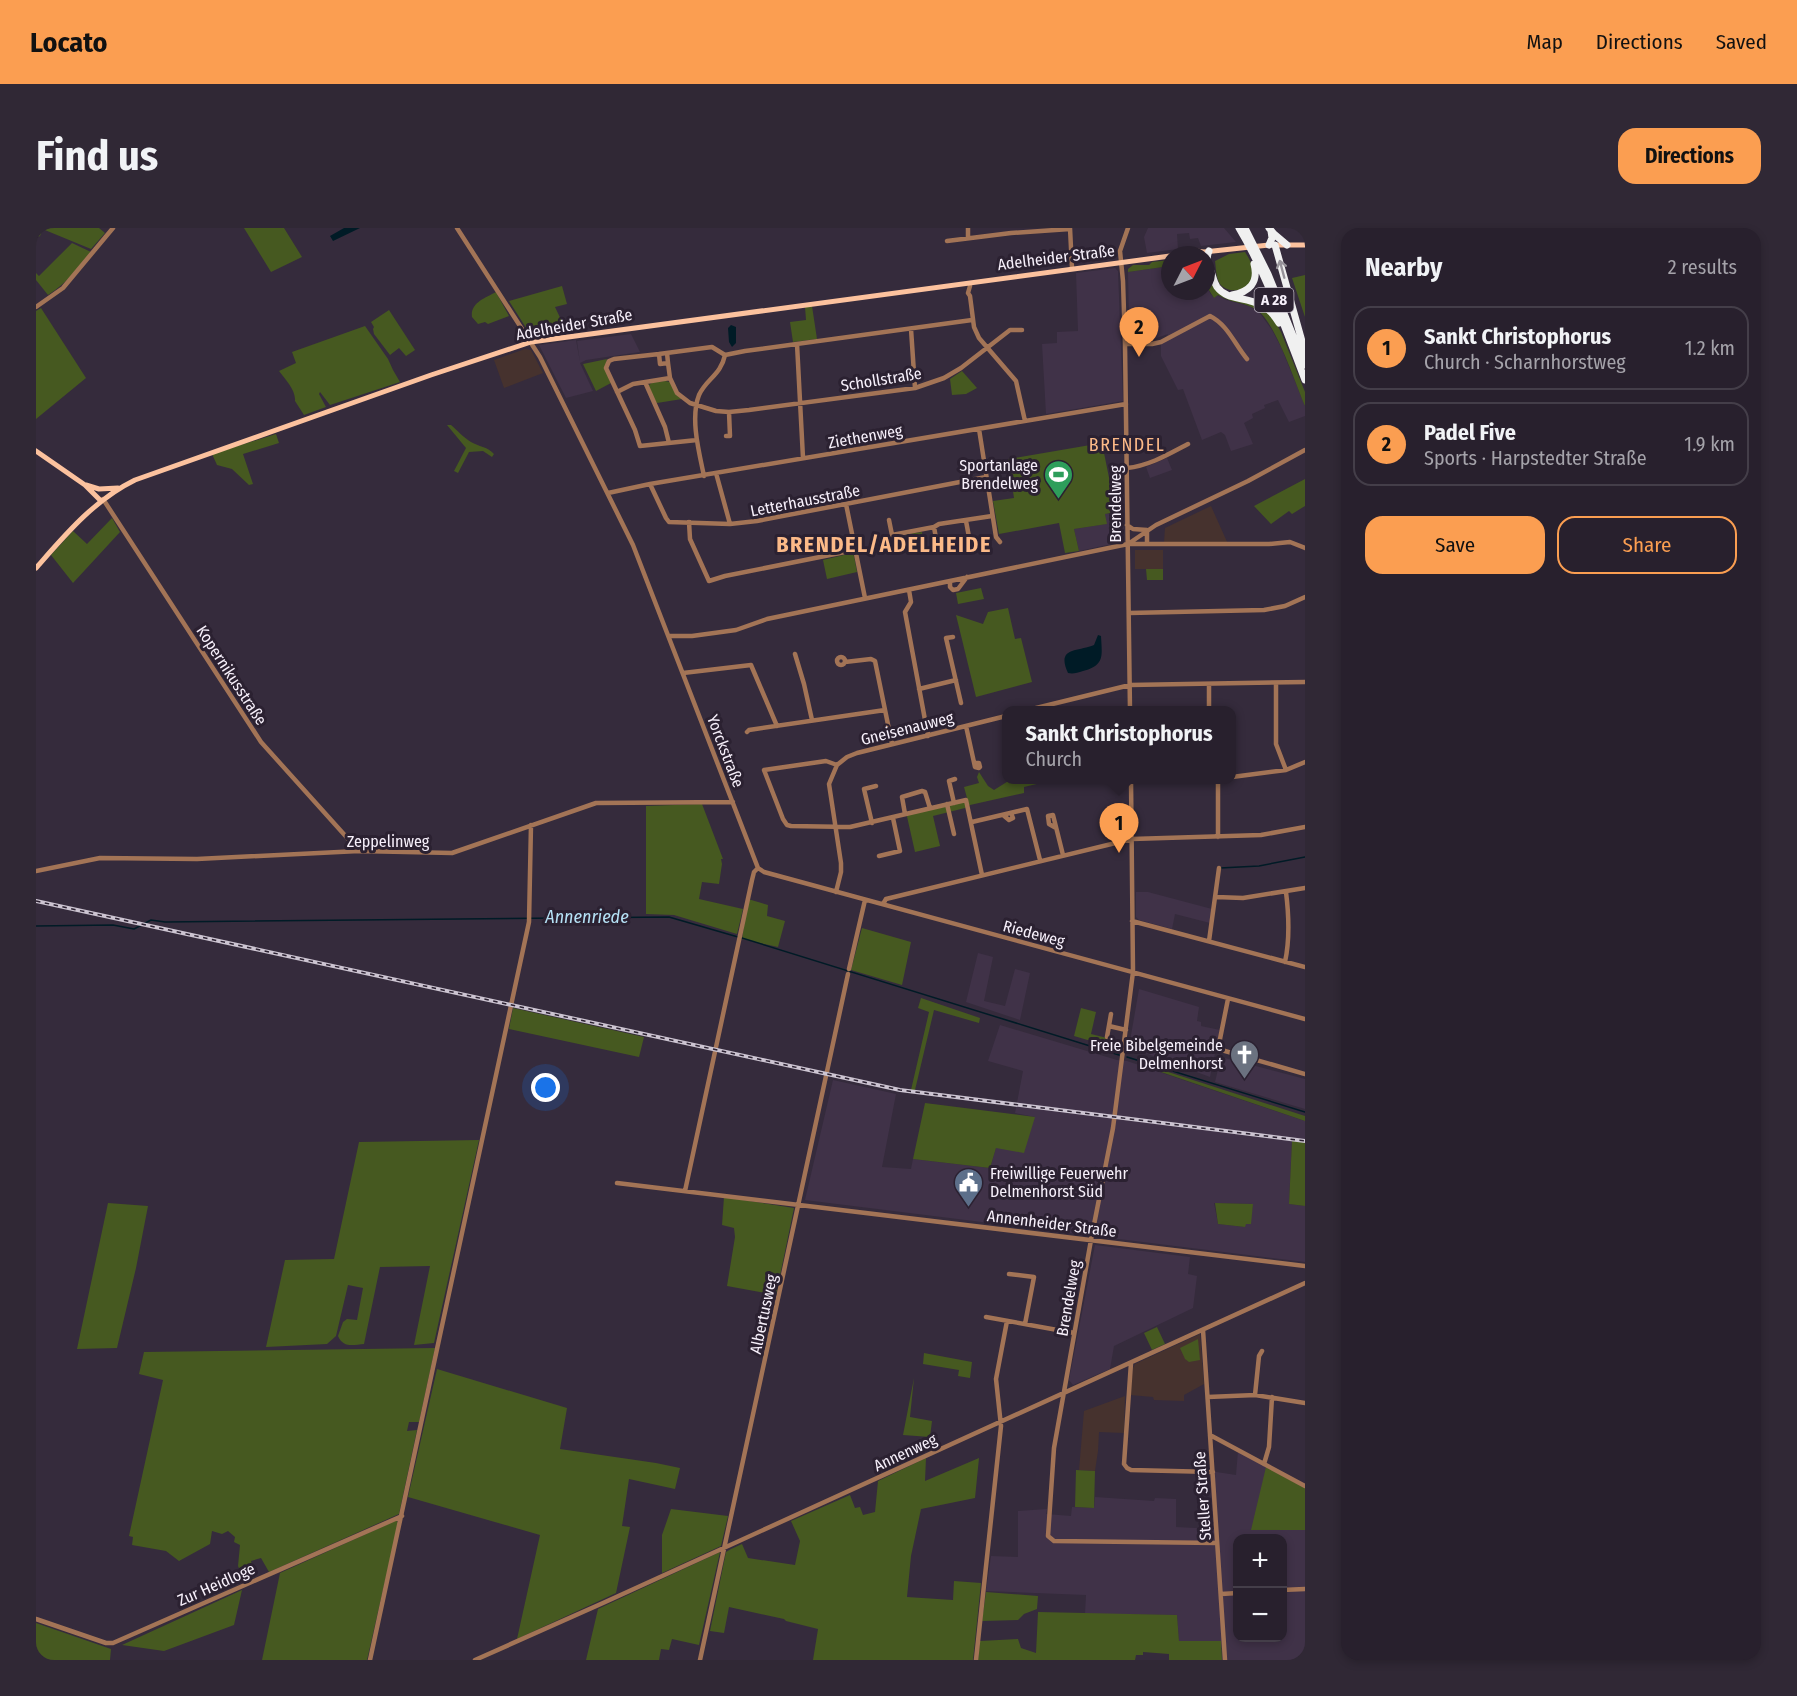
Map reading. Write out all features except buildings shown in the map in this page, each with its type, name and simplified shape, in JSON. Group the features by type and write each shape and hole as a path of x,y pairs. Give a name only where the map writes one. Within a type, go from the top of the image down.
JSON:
{"highway":[{"name":"A 28","path":"1239,228 1249,242"},
{"name":"A 28","path":"1245,228 1305,380"},
{"path":"1270,230 1287,245"},
{"path":"1270,230 1272,245 1305,352"},
{"name":"A 28","path":"1253,253 1278,297 1305,365"},
{"path":"1232,295 1244,292 1253,284 1256,272 1253,253"},
{"path":"1215,282 1217,287 1225,293 1252,300 1267,308 1276,317 1291,343"}],"main road":[{"name":"Adelheider Straße","path":"1215,250 1272,245 1305,245"},
{"name":"Adelheider Straße","path":"36,568 103,499 146,476 531,342 1161,256"},
{"path":"36,451 103,499"},
{"path":"85,485 99,489 120,488"},
{"path":"99,489 103,499"}],"street":[{"path":"36,307 63,288 113,228"},
{"name":"Yorckstraße","path":"457,228 531,342 555,384 633,545 758,868"},
{"path":"968,228 968,238"},
{"name":"Brendelweg","path":"1128,228 1120,250 1125,344 1130,706"},
{"path":"947,241 1070,229 1072,268"},
{"path":"970,284 968,293 972,320 979,338 1016,381 1025,421"},
{"path":"1125,344 1161,342 1210,316 1233,337 1247,358"},
{"path":"697,440 640,446 635,430 606,368 609,361 712,347 725,355 972,320"},
{"path":"911,329 915,388"},
{"name":"Schollstraße","path":"697,406 729,412 915,388 944,378 962,368 989,349 1010,330 1022,330"},
{"path":"797,344 803,458"},
{"path":"667,353 670,378 677,393 697,406"},
{"path":"659,354 660,364 668,363"},
{"path":"704,476 694,424 697,406 699,395 721,368 725,355"},
{"path":"617,392 633,384 670,378"},
{"path":"645,382 665,427 669,443"},
{"name":"Ziethenweg","path":"608,493 1126,404"},
{"path":"729,412 731,436"},
{"path":"979,429 992,516 996,537 1000,542"},
{"path":"1127,468 1136,468 1155,461 1188,444"},
{"path":"1128,544 1147,530 1248,481 1305,450"},
{"path":"716,473 730,524"},
{"name":"Letterhausstraße","path":"650,484 669,522 730,524 757,521 986,477"},
{"name":"Kopernikusstraße","path":"103,499 261,742 358,851"},
{"path":"846,504 865,598"},
{"path":"889,520 892,535 939,524 992,516"},
{"path":"966,521 969,537"},
{"path":"689,522 690,539 709,581 855,550"},
{"path":"1127,525 1133,529 1147,530"},
{"path":"934,527 937,544"},
{"path":"1147,530 1147,544"},
{"path":"669,636 692,636 736,630 767,619 1128,544 1290,542 1305,548"},
{"path":"950,581 950,587 956,590 967,578"},
{"path":"909,590 911,602 905,612 928,735"},
{"path":"1129,613 1263,610 1285,606 1305,597"},
{"path":"953,637 946,638 961,703"},
{"path":"795,654 812,720"},
{"path":"845,662 871,659 875,661 892,744"},
{"path":"683,674 751,665 777,726"},
{"path":"919,689 956,680"},
{"path":"1047,706 1130,685 1305,682"},
{"path":"1276,683 1276,744 1286,770"},
{"path":"1209,684 1209,706"},
{"path":"747,732 885,710"},
{"name":"Gneisenauweg","path":"837,765 857,753 1002,717"},
{"path":"966,726 976,763"},
{"path":"836,892 842,872 835,827 829,784 837,765 826,761 764,770 787,825 835,827 850,827 966,800 982,875"},
{"path":"1236,776 1286,770 1305,762"},
{"path":"768,781 777,768"},
{"path":"954,803 949,781 955,779"},
{"name":"Brendelweg","path":"1131,784 1133,972 1113,1128 1054,1448 1048,1536 1054,1541 1217,1543"},
{"path":"1218,784 1218,837"},
{"path":"872,823 864,789 876,786"},
{"path":"905,814 901,800 906,795 925,792 930,808"},
{"name":"Zeppelinweg","path":"36,871 100,858 197,859 358,851 452,853 596,803 733,802"},
{"path":"947,804 954,834"},
{"path":"972,822 1027,809 1040,860"},
{"path":"879,856 900,851 893,818"},
{"path":"370,1660 529,922 531,825"},
{"path":"883,904 885,899 1132,838 1261,835 1305,826"},
{"path":"1056,828 1063,855"},
{"path":"685,1191 739,937 754,872 758,868"},
{"name":"Riedeweg","path":"758,868 761,871 836,892 1305,1019"},
{"path":"1209,941 1219,868"},
{"path":"1215,897 1244,898 1305,888"},
{"path":"1285,962 1288,940 1286,892"},
{"name":"Albertusweg","path":"700,1660 865,900"},
{"path":"1132,921 1305,967"},
{"path":"1228,999 1218,1050 1305,1074"},
{"path":"1107,1037 1111,1014"},
{"path":"1109,1026 1126,1030"},
{"name":"Annenheider Straße","path":"617,1183 1305,1266"},
{"path":"1009,1274 1034,1277 1025,1324"},
{"name":"Annenweg","path":"475,1660 1305,1283"},
{"path":"986,1317 1074,1333"},
{"path":"976,1660 1001,1421 996,1379 1007,1321"},
{"name":"Steller Straße","path":"1203,1330 1225,1660"},
{"path":"1255,1395 1259,1356 1262,1351"},
{"path":"1131,1362 1124,1464 1131,1470 1212,1472"},
{"path":"1208,1397 1255,1395 1305,1403"},
{"path":"1264,1464 1269,1447 1272,1397"},
{"path":"1210,1435 1305,1486"},
{"name":"Zur Heidloge","path":"36,1619 106,1643 113,1643 402,1516"},
{"path":"1287,1590 1305,1589"},
{"path":"1221,1594 1233,1593"}],"shaded area":[{"path":"1148,228 1224,228 1236,242 1201,246 1198,238 1190,239 1189,233 1177,234 1178,246 1161,246 1161,251 1147,253 1144,237"},
{"path":"1161,267 1161,300 1215,300 1217,295 1226,300 1249,306 1259,312 1281,347 1305,406 1305,416 1289,422 1278,400 1264,405 1265,408 1252,414 1253,418 1244,423 1253,444 1231,451 1225,435 1221,432 1202,440 1183,389 1178,390 1161,356 1161,345 1168,334 1151,340 1144,339 1142,320 1129,322 1128,272"},
{"path":"1115,268 1118,271 1123,401 1046,414 1042,344 1057,343 1057,332 1078,331 1076,273"},
{"path":"631,334 640,352 586,360 580,363 593,391 566,398 539,345 576,340 580,362 577,341"},
{"path":"525,349 531,350 543,373 504,388 494,360"},
{"path":"1167,458 1172,470 1150,478 1146,467"},
{"path":"1211,506 1228,544 1164,542 1165,528"},
{"path":"1124,512 1121,542 1079,551 1074,529 1106,524 1105,514"},
{"path":"1135,550 1163,550 1163,569 1135,569"},
{"path":"1136,892 1148,892 1212,909 1210,923 1175,914 1172,929 1139,920 1136,917"},
{"path":"978,953 993,957 984,1001 1005,1006 1015,969 1030,973 1020,1020 966,1002"},
{"path":"1139,989 1199,1007 1197,1021 1201,1022 1201,1026 1220,1030 1210,1077 1129,1047"},
{"path":"1000,1025 1127,1061 1305,1121 1305,1140 1281,1139 1292,1141 1289,1204 1305,1206 1305,1262 805,1200 833,1080 896,1094 882,1167 911,1169 913,1159 990,1168 996,1148 1035,1117 1015,1113 1023,1071 988,1061","holes":["1214,1203 1253,1204 1250,1224 1245,1224 1245,1227 1218,1224"]},
{"path":"1221,1057 1305,1079 1305,1109 1215,1082"},
{"path":"1095,1245 1190,1257 1188,1274 1197,1276 1193,1308 1114,1346 1110,1369 1073,1385 1069,1380"},
{"path":"1200,1334 1204,1384 1184,1395 1184,1401 1154,1400 1153,1397 1130,1395 1135,1364"},
{"path":"1125,1396 1124,1433 1099,1432 1095,1471 1079,1470 1084,1411"},
{"path":"1238,1451 1266,1467 1302,1529 1305,1530 1305,1660 1222,1660 1221,1641 1179,1641 1177,1615 1085,1614 1086,1595 986,1591 991,1556 1018,1557 1018,1511 1047,1509 1046,1514 1071,1516 1072,1507 1094,1508 1095,1497 1154,1501 1155,1498 1176,1499 1176,1527 1214,1529 1210,1471 1236,1475"}],"green space":[{"path":"36,228 42,231 36,238"},
{"path":"40,228 99,228 105,233 91,249"},
{"path":"244,228 284,228 302,257 271,272"},
{"path":"72,243 91,252 66,281 48,295 36,280 36,273 39,276"},
{"path":"1245,252 1251,262 1254,272 1253,279 1247,287 1233,290 1220,284 1215,261 1229,254"},
{"path":"1161,261 1161,267 1128,272 1133,265 1149,265 1152,262"},
{"path":"1305,275 1305,317 1292,278"},
{"path":"562,286 567,304 555,307 566,330 535,336 530,334 509,301"},
{"path":"1215,288 1262,307 1273,318 1305,392 1305,406 1278,340 1264,317 1248,305 1227,300 1218,295 1215,297"},
{"path":"496,292 509,316 488,324 485,322 478,324 472,317 473,308"},
{"path":"812,306 817,339 793,342 790,322 806,320 805,307"},
{"path":"41,308 86,378 36,419 36,311"},
{"path":"389,310 415,350 406,356 399,348 390,355 374,334 371,322"},
{"path":"365,326 388,359 400,382 330,405 320,392 326,407 304,415 295,401 292,389 279,371 296,363 292,352"},
{"path":"607,359 605,368 611,383 596,391 583,364"},
{"path":"962,371 977,388 966,394 952,395 950,379"},
{"path":"653,382 670,382 682,399 657,403 649,385"},
{"path":"447,425 451,425 468,440 489,449 494,454 492,457 483,451 469,452 458,473 454,471 466,448"},
{"path":"276,434 279,443 243,454 253,484 249,485 232,469 217,465 212,454"},
{"name":"Sportanlage Brendelweg","path":"1102,443 1116,512 1105,514 1107,524 1074,529 1079,551 1065,553 1059,523 999,534 993,501 1014,498 1008,459"},
{"path":"1305,479 1305,506 1292,514 1289,511 1271,524 1254,506"},
{"path":"112,518 120,532 73,583 51,555 73,531 87,544"},
{"path":"922,532 923,541 905,544 904,539 907,534"},
{"path":"852,553 857,572 827,579 823,560"},
{"path":"1146,569 1163,569 1163,580 1147,580"},
{"path":"981,588 984,599 958,604 956,593"},
{"path":"1008,608 1015,639 1021,638 1032,682 976,697 956,615 983,624 988,612"},
{"path":"979,772 988,786 994,790 1004,784 1037,784 1024,787 1024,793 933,816 940,846 915,852 906,812 967,798 964,787 979,783 977,777"},
{"path":"702,804 723,859 721,859 719,884 702,882 699,899 743,909 737,934 674,915 646,914 646,806"},
{"path":"748,899 768,905 767,916 785,921 778,947 742,939"},
{"path":"862,928 911,942 902,985 851,970"},
{"path":"921,998 980,1018 979,1023 934,1010 915,1090 911,1090 929,1012 918,1008"},
{"path":"513,1008 644,1037 639,1057 509,1029"},
{"path":"1081,1008 1096,1012 1091,1034 1123,1042 1118,1049 1074,1036"},
{"path":"1159,1069 1305,1116 1305,1121 1155,1070"},
{"path":"925,1103 1035,1117 1024,1153 996,1148 990,1168 913,1159"},
{"path":"479,1140 434,1343 414,1345 430,1266 380,1267 364,1344 346,1344 338,1336 343,1322 347,1319 357,1320 363,1288 348,1285 336,1336 327,1344 266,1347 285,1260 334,1259 359,1142"},
{"path":"1292,1141 1305,1142 1305,1206 1289,1204"},
{"path":"724,1197 794,1208 776,1295 727,1286 735,1237 734,1228 722,1225"},
{"path":"108,1203 148,1206 136,1268 117,1348 77,1349"},
{"path":"1215,1203 1253,1204 1251,1224 1246,1224 1245,1227 1218,1224"},
{"path":"1157,1327 1165,1344 1152,1350 1144,1333"},
{"path":"1198,1339 1200,1360 1189,1362 1180,1348"},
{"path":"435,1348 419,1422 409,1422 407,1431 417,1430 399,1514 269,1572 261,1558 251,1561 254,1577 245,1582 238,1566 240,1545 234,1542 235,1537 228,1531 222,1534 212,1531 210,1544 179,1561 166,1551 132,1545 133,1537 129,1536 163,1380 139,1374 144,1352"},
{"path":"924,1353 972,1362 970,1378 958,1376 959,1370 923,1364"},
{"path":"437,1369 567,1408 560,1449 680,1468 675,1489 629,1479 622,1526 630,1527 616,1593 517,1639 540,1535 408,1497"},
{"path":"914,1378 910,1417 932,1421 930,1437 903,1435"},
{"path":"926,1458 925,1481 979,1458 975,1498 921,1509 911,1556 907,1597 953,1600 954,1581 981,1583 973,1660 813,1660 818,1629 729,1607 724,1633 710,1631 726,1552 742,1544 748,1558 795,1565 800,1541 791,1521 850,1495 855,1508 860,1507 863,1515 875,1512 878,1481"},
{"path":"1266,1467 1305,1488 1305,1530 1251,1530"},
{"path":"1076,1470 1095,1471 1094,1508 1075,1507"},
{"path":"671,1509 728,1516 721,1546 662,1573 662,1535"},
{"path":"395,1521 398,1524 367,1660 262,1660 280,1573"},
{"path":"720,1552 699,1645 672,1639 669,1650 661,1649 659,1660 586,1660 598,1609"},
{"path":"242,1590 234,1625 164,1651 122,1645"},
{"path":"986,1592 1038,1596 1037,1609 1024,1614 1018,1620 982,1621"},
{"path":"1038,1612 1177,1615 1179,1641 1221,1641 1222,1660 1169,1660 1169,1654 1143,1652 1143,1655 1136,1655 1135,1660 978,1660 980,1641 1018,1639 1021,1648 1036,1653"},
{"path":"36,1623 111,1649 110,1660 36,1660"}],"water":[{"path":"344,228 360,228 333,241 330,236"},
{"path":"731,325 736,327 736,343 732,347 729,342 728,328"},
{"path":"1098,635 1101,636 1102,649 1099,663 1090,669 1068,673 1065,665 1066,655 1094,645"}],"waterway":[{"path":"1220,868 1259,866 1305,857"},
{"name":"Annenriede","path":"36,926 113,925 134,929 151,920 165,922 669,917 738,937"},
{"name":"Annenriede","path":"742,938 1119,1055"},
{"name":"Annenriede","path":"1127,1057 1305,1112"}],"railway":[{"path":"36,901 900,1090 1305,1141"}],"place":[{"name":"Padel Five","path":"1139,357"},
{"name":"Sportanlage Brendelweg","path":"1059,500"},
{"name":"Sankt Christophorus","path":"1119,853"},
{"name":"Freie Bibelgemeinde Delmenhorst","path":"1244,1080"},
{"name":"Freiwillige Feuerwehr Delmenhorst Süd","path":"969,1208"}],"district":[{"name":"BRENDEL","path":"1127,445"},
{"name":"BRENDEL/ADELHEIDE","path":"884,544"}]}
